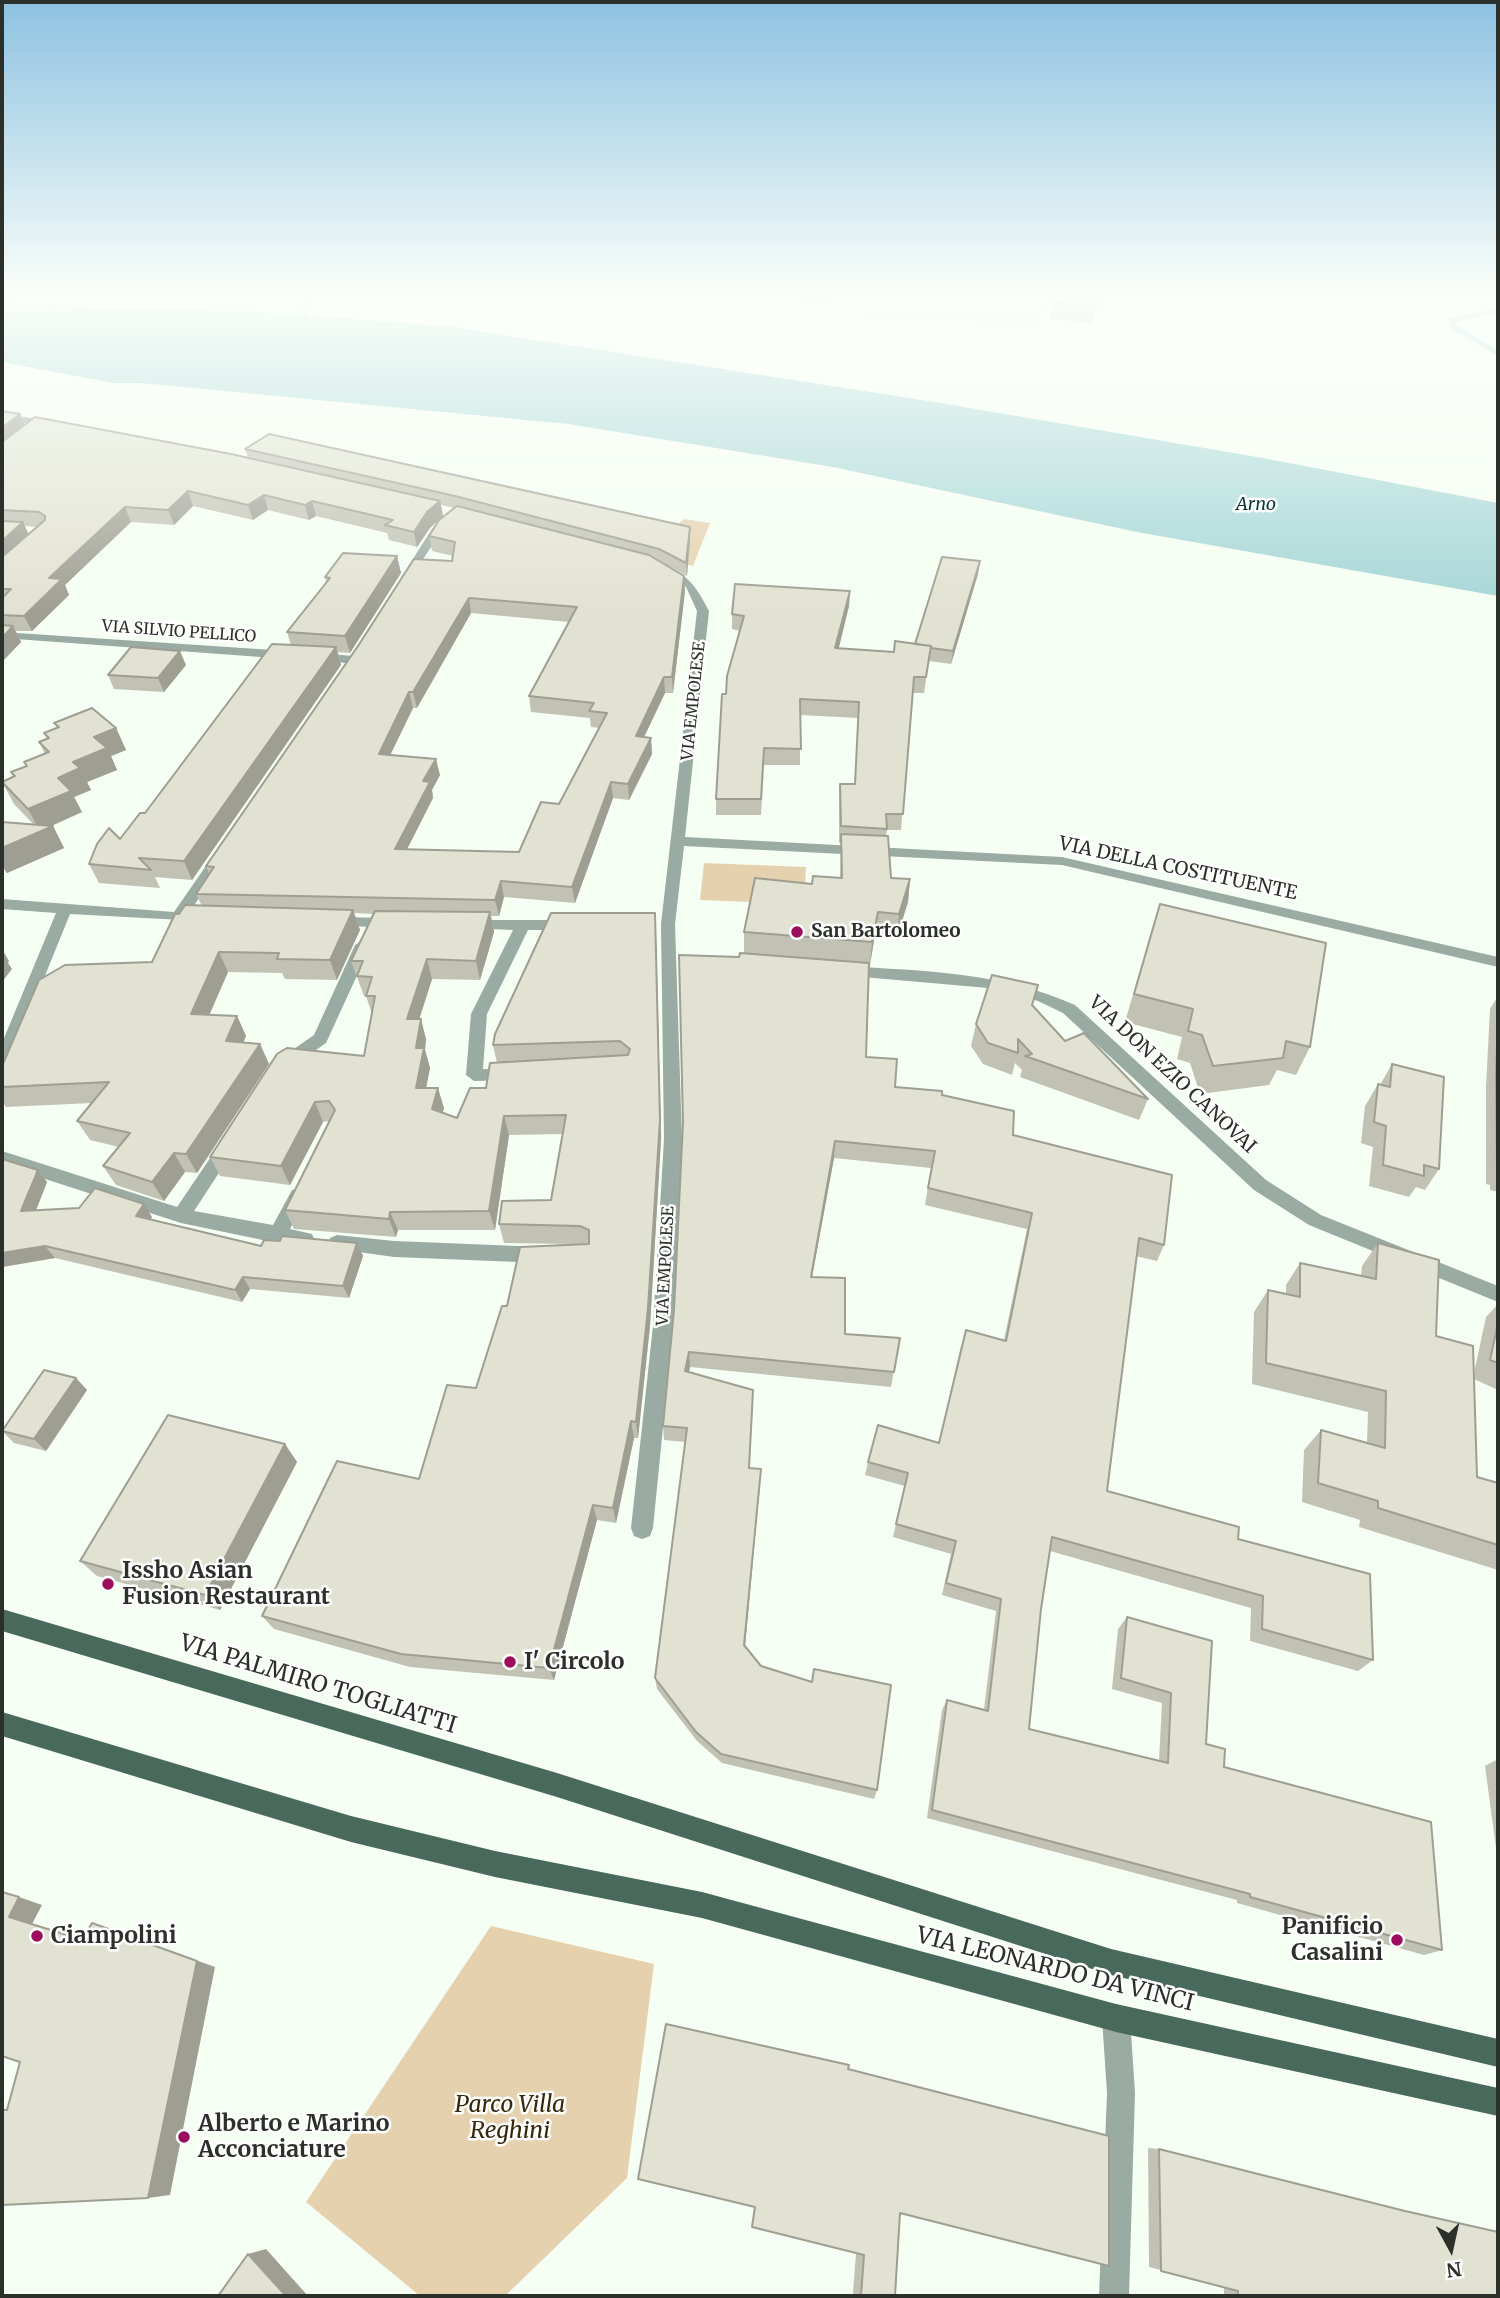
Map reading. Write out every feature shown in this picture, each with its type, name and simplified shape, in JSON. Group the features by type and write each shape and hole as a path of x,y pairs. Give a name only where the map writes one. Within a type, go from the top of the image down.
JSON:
{"main road":[{"name":"VIA PALMIRO TOGLIATTI","path":"2,1620 618,1805"},
{"name":"VIA LEONARDO DA VINCI","path":"2,1724 351,1829 495,1864 702,1905 1115,2018 1498,2102"},
{"name":"VIA LEONARDO DA VINCI","path":"618,1805 1111,1962 1498,2053"}],"street":[{"path":"2,416 67,428"},
{"path":"32,431 43,423"},
{"path":"399,590 450,513"},
{"name":"VIA EMPOLESE","path":"642,1528 652,1444 658,1253 673,1139 665,1066 674,958 661,924 677,841 703,611 690,585 655,566"},
{"name":"VIA SILVIO PELLICO","path":"2,635 350,666 362,648"},
{"path":"178,917 232,839"},
{"name":"VIA DELLA COSTITUENTE","path":"677,841 1062,861 1498,962"},
{"path":"2,904 206,918"},
{"path":"2,1062 65,910"},
{"path":"318,921 414,924"},
{"path":"278,1068 320,1039 374,923"},
{"path":"455,925 589,925"},
{"path":"523,926 479,1014 474,1075 523,1074"},
{"name":"VIA DON EZIO CANOVAI","path":"830,970 1005,984 1047,997 1069,1009 1260,1185 1315,1220 1498,1294"},
{"path":"181,1216 233,1137"},
{"path":"2,1158 181,1216 278,1236 394,1249 486,1255 555,1255"},
{"path":"278,1236 307,1176"},
{"path":"1114,2296 1121,2093 1115,2018"}],"green space":[{"path":"684,519 710,523 693,566 642,555"},
{"path":"704,863 806,867 804,904 700,900"},
{"name":"Parco Villa Reghini","path":"491,1926 654,1964 627,2178 505,2296 420,2296 306,2202"}],"water":[{"name":"Arno","path":"310,399 917,399 935,402 1263,458 1498,503 1498,596 1137,532 833,467 568,424"}],"building":[{"path":"2,411 20,414 2,428"},
{"path":"35,417 231,454 440,501 427,512 414,532 385,525 393,520 312,501 305,505 264,495 248,505 188,491 168,510 125,507 49,578 62,579 24,616 2,615 2,598 11,589 2,589 2,557 45,520 45,516 39,512 2,510 2,442"},
{"path":"269,434 690,527 686,563 659,549 455,496 245,449"},
{"path":"457,506 649,555 684,576 672,677 664,677 636,736 651,738 628,784 611,782 572,887 501,881 495,900 196,894 214,867 206,866 358,646 414,559 452,561 455,542 429,536 439,520","holes":["469,598 577,607 529,696 594,703 589,711 607,713 559,804 541,802 519,852 395,849 430,782 423,781 436,759 379,754 409,692 413,692"]},
{"path":"2,521 23,522 2,541"},
{"path":"343,553 397,556 345,636 287,632 330,578 325,577"},
{"path":"942,557 980,561 953,651 915,644"},
{"path":"735,584 850,591 835,648 894,652 895,641 931,646 926,677 914,677 903,814 886,814 887,829 841,826 840,784 855,784 859,702 800,699 801,749 764,748 761,799 716,799 722,694 726,694 727,676 744,616 732,614"},
{"path":"2,625 13,626 2,638"},
{"path":"272,644 336,647 184,861 139,858 151,870 89,864 97,844 109,828 120,839 140,813 145,813"},
{"path":"131,647 180,651 158,678 108,675"},
{"path":"92,708 116,728 94,737 107,748 73,762 80,768 58,778 71,791 28,809 2,782 15,776 11,772 27,766 24,762 49,752 39,742 49,738 44,733 59,727 54,723"},
{"path":"2,822 53,826 2,848"},
{"path":"841,834 888,836 891,878 910,879 899,914 878,912 872,942 744,932 755,878 812,884 813,876 842,878"},
{"path":"1160,904 1326,943 1310,1047 1286,1041 1283,1058 1213,1066 1202,1035 1188,1031 1193,1009 1134,994"},
{"path":"185,905 353,910 330,960 277,959 279,953 219,952 191,1014 237,1016 226,1041 260,1044 186,1154 174,1153 152,1182 103,1166 130,1133 77,1121 109,1082 2,1087 2,1066 39,980 65,965 152,962 175,914 179,914"},
{"path":"375,911 490,912 476,961 427,959 407,1019 421,1019 416,1048 424,1048 416,1088 438,1088 432,1109 457,1118 470,1088 486,1088 490,1063 628,1055 630,1049 620,1041 493,1045 495,1034 551,913 655,913 660,1120 648,1308 636,1422 631,1421 613,1508 593,1505 549,1668 401,1654 262,1616 337,1461 419,1479 447,1385 476,1388 502,1306 507,1306 520,1247 589,1244 589,1230 580,1226 499,1224 502,1201 551,1200 566,1115 504,1116 489,1211 390,1212 389,1219 285,1210 335,1110 329,1101 315,1102 281,1166 210,1157 277,1054 287,1048 364,1056 375,996 366,996 372,977 357,976 363,961 351,961"},
{"path":"740,953 869,963 866,1057 897,1059 895,1087 942,1091 942,1095 1014,1111 1013,1135 1172,1175 1164,1245 1139,1238 1107,1491 1239,1527 1238,1539 1370,1574 1373,1660 1262,1629 1263,1596 1052,1537 1041,1609 1029,1729 1168,1763 1171,1693 1121,1678 1127,1617 1212,1641 1206,1744 1225,1749 1224,1767 1431,1822 1442,1950 1250,1897 1250,1894 932,1810 947,1700 988,1711 1001,1599 946,1583 956,1541 896,1524 908,1473 868,1462 878,1425 939,1443 966,1330 1006,1341 1032,1213 928,1188 935,1151 835,1141 811,1277 845,1278 845,1334 900,1338 894,1372 689,1352 685,1371 753,1390 749,1468 761,1469 744,1645 761,1666 812,1682 814,1669 891,1685 877,1790 721,1754 696,1732 655,1678 687,1428 663,1426 674,1310 683,1122 679,955 739,957"},
{"path":"992,975 1038,985 1032,1005 1065,1041 1084,1033 1148,1099 1025,1056 1032,1054 1018,1039 1018,1053 988,1043 976,1024"},
{"path":"1498,1021 1498,1170 1497,1170 1496,1072"},
{"path":"1392,1064 1444,1077 1439,1169 1424,1165 1424,1176 1383,1165 1386,1126 1374,1122 1378,1084 1390,1087"},
{"path":"2,1159 38,1170 21,1211 79,1208 95,1188 144,1204 136,1216 261,1246 264,1240 280,1241 282,1236 357,1243 343,1286 243,1277 235,1290 45,1246 2,1253"},
{"path":"1378,1243 1439,1260 1436,1336 1473,1346 1477,1477 1498,1483 1498,1545 1378,1508 1378,1501 1318,1483 1321,1430 1385,1448 1386,1391 1266,1363 1268,1290 1300,1297 1300,1263 1376,1279"},
{"path":"1498,1323 1498,1363 1490,1360"},
{"path":"44,1370 76,1378 34,1439 2,1431"},
{"path":"168,1415 285,1444 205,1595 80,1561"},
{"path":"2,1892 19,1897 9,1917 83,1940 92,1923 197,1961 148,2198 2,2205 2,2110 7,2110 20,2062 2,2056"},
{"path":"666,2024 849,2065 848,2069 1109,2136 1109,2266 900,2213 895,2296 861,2296 864,2255 752,2227 755,2207 638,2179"},
{"path":"1159,2149 1498,2232 1498,2296 1238,2296 1238,2291 1161,2271"},
{"path":"248,2254 286,2296 218,2296"}],"place":[{"name":"San Bartolomeo","path":"797,932"},
{"name":"Issho Asian Fusion Restaurant","path":"108,1584"},
{"name":"I' Circolo","path":"510,1662"},
{"name":"Ciampolini","path":"37,1936"},
{"name":"Panificio Casalini","path":"1397,1940"},
{"name":"Alberto e Marino Acconciature","path":"184,2137"}]}
